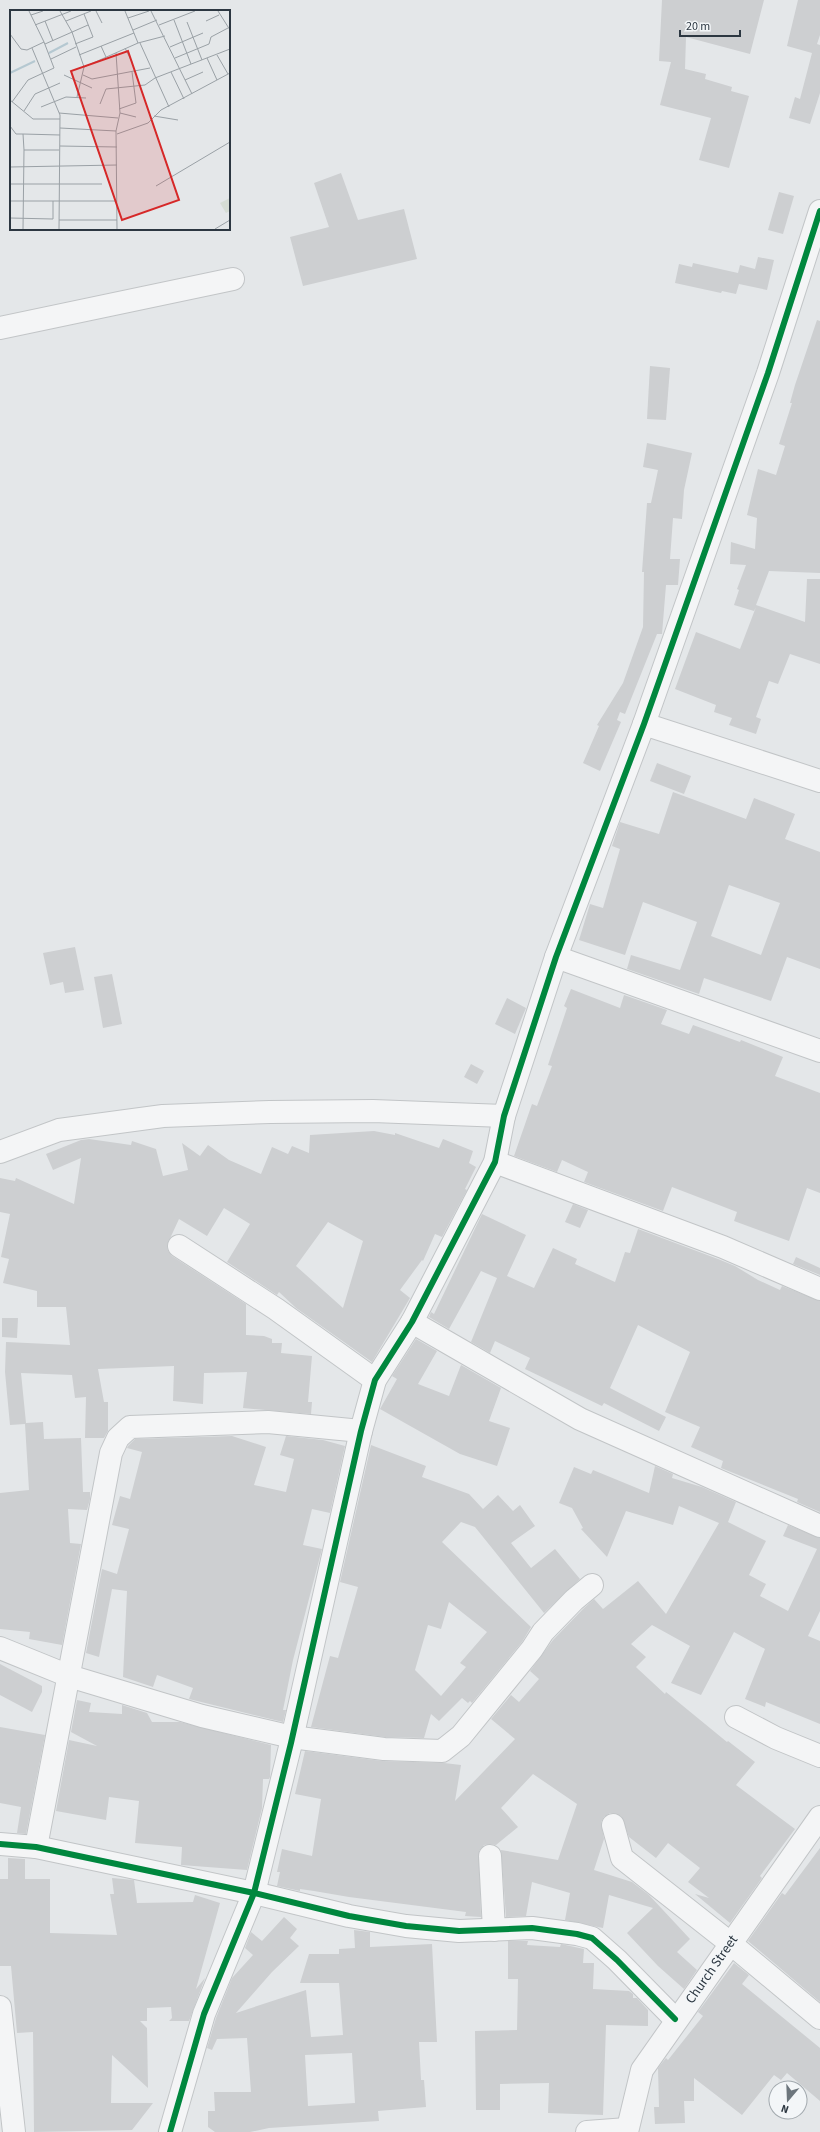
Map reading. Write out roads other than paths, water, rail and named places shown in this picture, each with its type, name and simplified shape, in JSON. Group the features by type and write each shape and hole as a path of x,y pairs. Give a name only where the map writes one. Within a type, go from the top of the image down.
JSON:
{"street":[{"path":"170,2132 204,2014 254,1893 292,1737 361,1431 375,1380 412,1322 496,1162 504,1116 556,957 644,724 768,373 812,262 820,211"},
{"path":"0,328 233,279"},
{"path":"644,724 820,781"},
{"path":"556,957 820,1051"},
{"path":"0,1152 59,1130 163,1116 270,1112 373,1111 504,1116"},
{"path":"496,1162 723,1247 820,1289"},
{"path":"179,1246 276,1310 375,1380"},
{"path":"412,1322 580,1419 820,1526"},
{"path":"36,1847 111,1453 118,1438 130,1427 268,1422 361,1431"},
{"path":"0,1648 69,1676 202,1716 292,1737 384,1749 442,1751 461,1736 532,1649 543,1632 574,1600 592,1585"},
{"path":"736,1717 776,1738 820,1756"},
{"name":"Church Street","path":"627,2131 642,2070 820,1817"},
{"path":"613,1825 622,1858 730,1943 820,2018"},
{"path":"0,1844 36,1847 254,1893 349,1916 406,1926 459,1931 532,1928 577,1934 592,1938 617,1960 676,2020"},
{"path":"490,1856 494,1930"},
{"path":"0,2007 14,2132"},
{"path":"587,2132 627,2131"}]}
